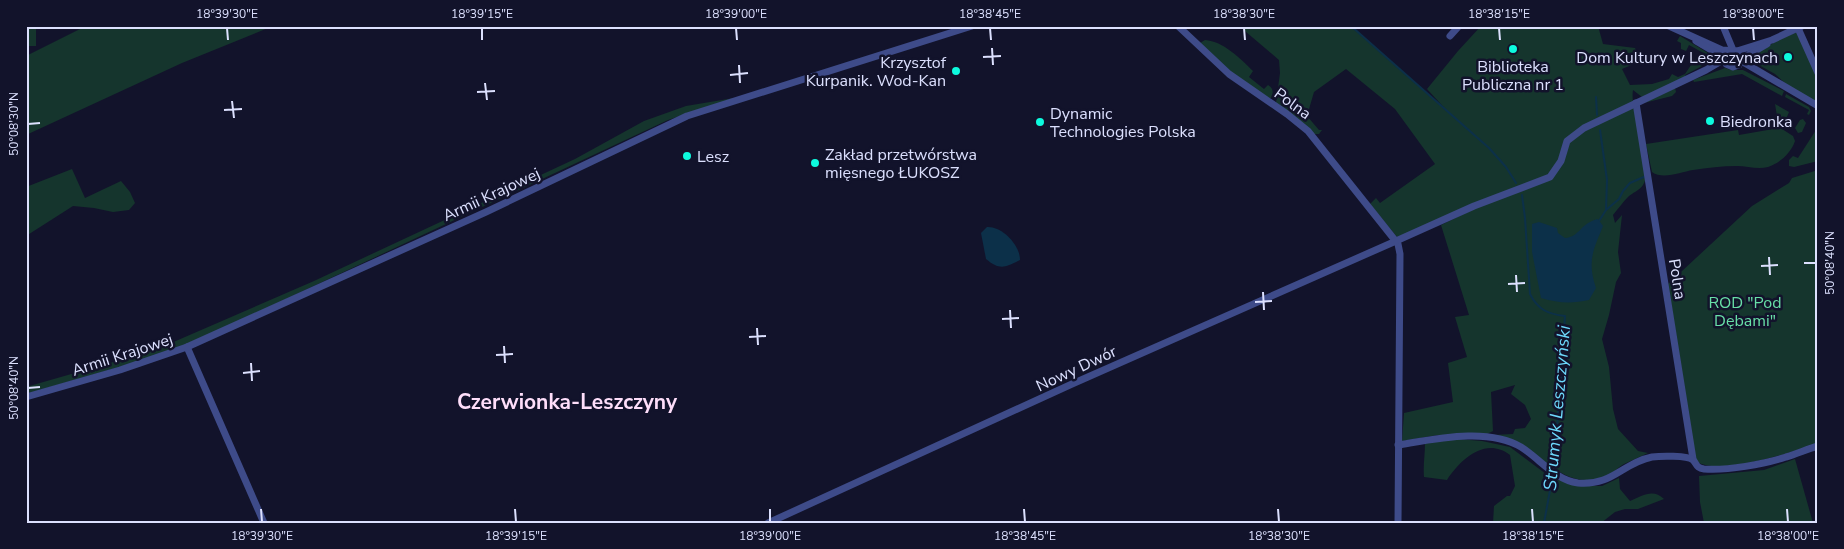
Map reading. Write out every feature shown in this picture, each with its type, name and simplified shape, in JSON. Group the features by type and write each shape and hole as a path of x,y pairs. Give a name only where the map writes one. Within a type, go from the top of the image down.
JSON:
{"street":[{"name":"Armii Krajowej","path":"26,397 120,370 187,347 486,212 687,116 972,26"},
{"name":"Polna","path":"1178,26 1229,74 1308,131 1399,247 1398,523"},
{"path":"1450,36 1459,26"},
{"path":"1669,26 1728,55"},
{"path":"1723,26 1730,67 1737,66 1766,76"},
{"path":"1706,70 1728,55 1772,40 1799,27 1818,73"},
{"path":"1681,32 1715,52 1741,59 1818,106"},
{"path":"1737,66 1741,59 1772,40"},
{"path":"1755,51 1752,59 1755,69"},
{"path":"1715,52 1715,64"},
{"path":"1396,241 1474,206 1550,176 1561,161 1567,141 1584,128 1706,70 1728,55"},
{"name":"Polna","path":"1636,103 1693,460"},
{"name":"Nowy Dwór","path":"768,523 1072,384 1396,241"},
{"path":"187,347 264,523"},
{"path":"1398,445 1438,438 1497,439 1519,446 1554,473 1576,482 1608,480 1630,465 1650,457 1672,456 1693,460 1696,466 1703,469 1758,464 1784,458 1818,446"}],"green space":[{"path":"26,26 36,26 36,46 26,46"},
{"path":"86,26 273,26 182,63 26,135 26,56"},
{"path":"1239,26 1350,26 1450,114 1427,89 1481,26 1598,26 1603,44 1635,48 1641,61 1622,69 1630,85 1652,84 1669,79 1672,74 1678,77 1685,74 1695,59 1702,66 1685,75 1686,77 1642,97 1633,90 1635,112 1646,166 1646,177 1642,187 1628,197 1613,215 1615,223 1622,215 1618,252 1621,273 1616,282 1602,339 1609,367 1613,409 1618,429 1638,451 1648,453 1624,464 1610,474 1594,479 1581,480 1558,471 1515,441 1493,435 1513,434 1515,429 1525,428 1531,419 1525,405 1511,394 1515,385 1491,392 1493,431 1485,435 1438,435 1402,441 1404,413 1453,402 1448,363 1467,357 1455,317 1469,315 1441,225 1476,208 1397,237 1370,204 1376,198 1380,203 1435,164 1395,109 1346,69 1314,92 1307,116 1319,130 1322,130 1319,134 1314,134 1276,103 1280,73 1279,60"},
{"path":"1797,33 1818,79 1818,103 1787,85 1775,74 1757,64 1753,59 1754,55 1778,40"},
{"path":"1680,36 1708,53 1710,56 1709,61 1705,64 1704,61 1707,55 1689,45 1686,51 1681,49 1681,43 1677,41"},
{"path":"1205,40 1225,47 1237,56 1253,71 1249,77 1264,89 1268,85 1271,87 1273,92 1271,98 1269,99 1231,72 1200,43"},
{"path":"1725,68 1743,70 1784,91 1782,96 1742,74 1694,82 1693,80"},
{"path":"1675,88 1676,92 1672,96 1644,103"},
{"path":"1786,94 1809,107 1811,111 1809,115 1807,114 1809,110 1785,97"},
{"path":"734,98 668,120 184,345 140,361 26,394 26,387 155,350 314,281 575,159 644,121 686,106"},
{"path":"1775,104 1789,112 1782,129 1793,136 1795,141 1788,153 1777,163 1764,168 1720,167 1667,175 1652,172 1646,144 1738,130 1739,135 1779,128"},
{"path":"1803,119 1806,123 1802,132 1798,133 1795,128 1800,120"},
{"path":"1818,127 1818,161 1794,167 1789,166 1789,160 1793,156 1798,158"},
{"path":"72,169 85,198 121,181 130,192 135,203 129,210 113,212 73,206 26,236 26,187"},
{"name":"ROD \"Pod Dębami\"","path":"1818,170 1818,443 1774,457 1738,465 1706,465 1696,461 1668,284 1752,206 1789,183 1792,178"},
{"path":"1458,439 1482,441 1510,447 1550,477 1580,486 1602,486 1619,478 1620,489 1630,501 1652,493 1664,499 1638,509 1625,509 1615,512 1601,523 1493,523 1494,506 1507,496 1510,496 1515,486 1510,455 1501,450 1483,449 1466,458 1447,480 1424,477 1425,443"},
{"path":"1795,459 1813,523 1704,523 1700,502 1699,476 1764,470"}],"water":[{"path":"1598,219 1603,226 1592,256 1593,279 1596,288 1589,300 1565,302 1541,298 1532,252 1532,224 1539,222 1557,228 1558,233 1565,238 1574,235 1587,224"},
{"path":"987,227 1004,233 1014,243 1020,260 1002,267 986,259 981,233"}],"waterway":[{"name":"Strumyk Leszczyński","path":"1351,26 1489,148 1506,167 1516,183"},
{"path":"1596,97 1597,115"},
{"path":"1600,130 1607,180 1606,210"},
{"path":"1599,221 1606,210 1619,199 1630,183 1646,176"},
{"name":"Strumyk Leszczyński","path":"1522,195 1530,294 1536,304 1544,310 1565,316 1554,469"},
{"name":"Strumyk Leszczyński","path":"1544,523 1553,474"}],"place":[{"name":"Biblioteka Publiczna nr 1","path":"1513,49"},
{"name":"Dom Kultury w Leszczynach","path":"1788,57"},
{"name":"Krzysztof Kurpanik. Wod-Kan","path":"956,71"},
{"name":"Biedronka","path":"1710,121"},
{"name":"Dynamic Technologies Polska","path":"1040,122"},
{"name":"Lesz","path":"687,156"},
{"name":"Zakład przetwórstwa mięsnego ŁUKOSZ","path":"815,163"}],"district":[{"name":"Czerwionka-Leszczyny","path":"567,402"}]}
